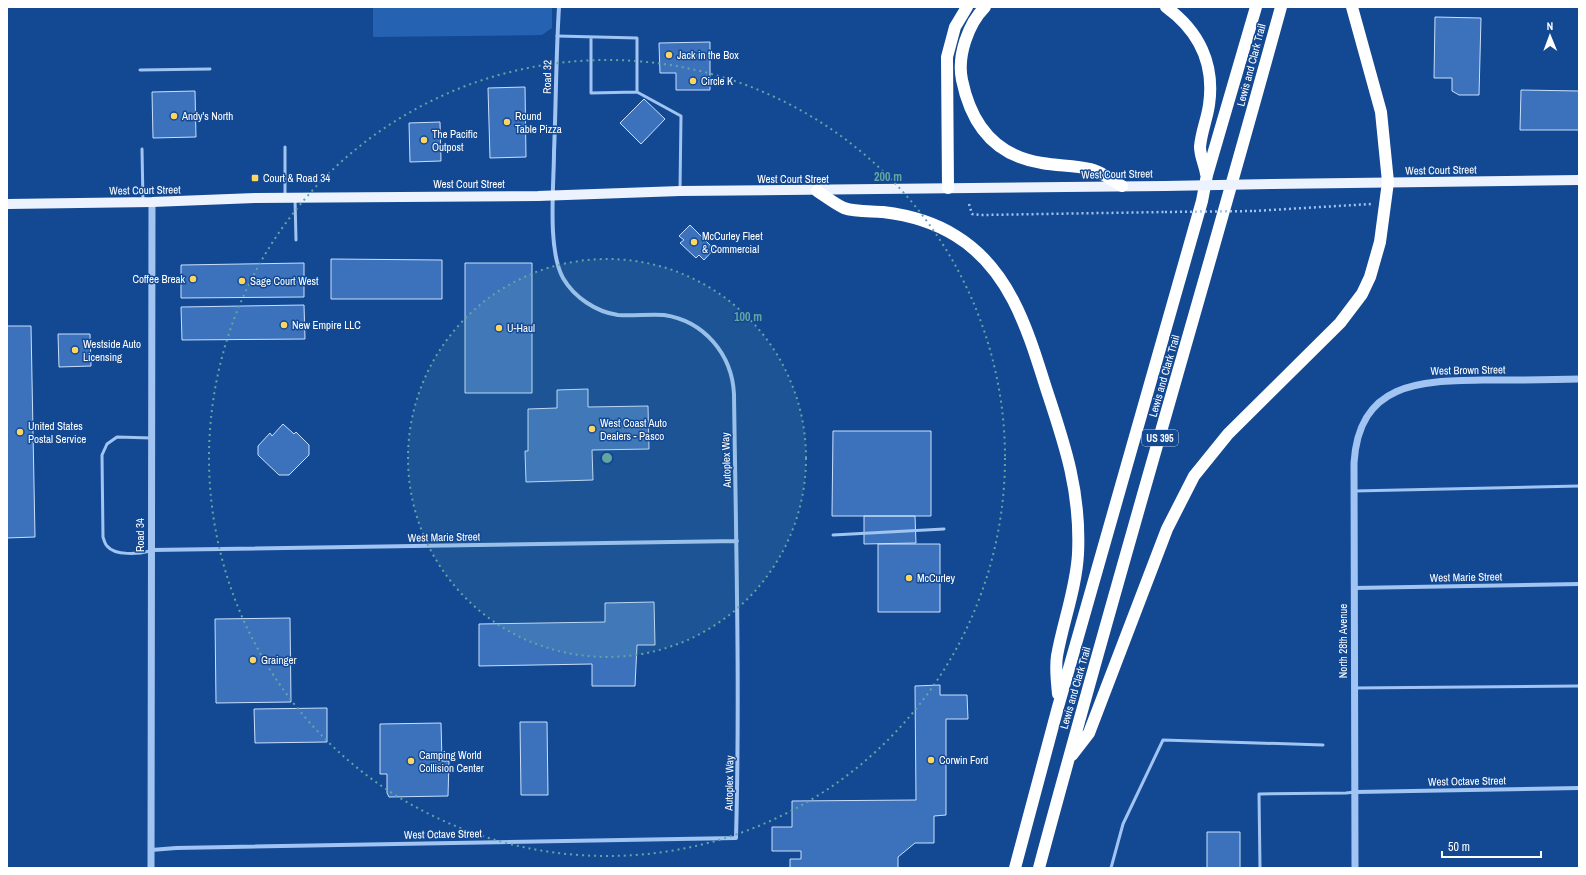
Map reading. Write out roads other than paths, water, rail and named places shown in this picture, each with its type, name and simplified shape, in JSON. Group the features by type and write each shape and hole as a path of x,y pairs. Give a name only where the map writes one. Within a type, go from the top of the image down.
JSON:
{"highway":[{"path":"948,188 947,57 955,27 967,7"},
{"path":"985,7 972,25 965,43 961,76 965,97 972,114 981,128 1000,147 1023,158 1040,163 1091,169 1122,186"},
{"path":"1166,7 1187,24 1203,50 1207,62 1210,92 1200,148 1207,175"},
{"name":"Lewis and Clark Trail","path":"1016,868 1058,707 1201,206 1207,175 1256,7"},
{"name":"Lewis and Clark Trail","path":"1039,868 1281,7"},
{"path":"1068,761 1089,733 1167,529 1194,476 1228,434 1340,323 1362,294 1376,260 1384,217 1388,182 1381,112 1352,7"},
{"path":"817,191 845,208 924,220 956,236 983,258 996,273 1016,305 1029,337 1064,442 1074,479 1076,497 1078,555 1057,657 1058,707"}],"main road":[{"name":"West Court Street","path":"7,204 147,202 290,197 553,195 680,191 817,191 1579,180"}],"street":[{"name":"Road 32","path":"553,195 559,7"},
{"name":"Autoplex Way","path":"553,195 554,243 559,268 570,288 580,298 606,312 619,315 664,316 688,323 702,330 715,343 725,358 731,374 733,385 737,541 738,757 736,838"},
{"name":"Road 34","path":"147,202 152,438 151,868"},
{"name":"West Brown Street","path":"1368,416 1374,408 1393,393 1422,383 1579,379"},
{"name":"North 28th Avenue","path":"1355,868 1355,447 1368,416"},
{"name":"West Marie Street","path":"151,550 737,541"},
{"name":"West Marie Street","path":"1354,588 1579,584"},
{"name":"West Octave Street","path":"1355,792 1579,788"},
{"name":"West Octave Street","path":"151,850 176,848 736,838"}],"lane":[{"path":"557,36 637,38 637,92"},
{"path":"591,38 591,93 637,92 681,116 680,191"},
{"path":"140,70 210,69"},
{"path":"285,147 296,240"},
{"path":"142,149 147,202"},
{"path":"151,550 144,553 131,553 117,552 107,547 103,537 102,460 107,444 117,437 152,438"},
{"path":"1354,490 1579,486"},
{"path":"833,535 944,529"},
{"path":"1354,688 1579,686"},
{"path":"1111,868 1123,824 1163,740 1323,745"},
{"path":"1260,868 1259,794 1355,792"}],"place":[{"name":"Jack in the Box","path":"669,55"},
{"name":"Circle K","path":"693,81"},
{"name":"Andy's North","path":"174,116"},
{"name":"Round Table Pizza","path":"507,122"},
{"name":"The Pacific Outpost","path":"424,140"},
{"name":"Court & Road 34","path":"255,178"},
{"name":"McCurley Fleet & Commercial","path":"694,242"},
{"name":"Coffee Break","path":"193,279"},
{"name":"Sage Court West","path":"242,281"},
{"name":"New Empire LLC","path":"284,325"},
{"name":"U-Haul","path":"499,328"},
{"name":"Westside Auto Licensing","path":"75,350"},
{"name":"West Coast Auto Dealers - Pasco","path":"592,429"},
{"name":"United States Postal Service","path":"20,432"},
{"name":"McCurley","path":"909,578"},
{"name":"Grainger","path":"253,660"},
{"name":"Corwin Ford","path":"931,760"},
{"name":"Camping World Collision Center","path":"411,761"}]}
